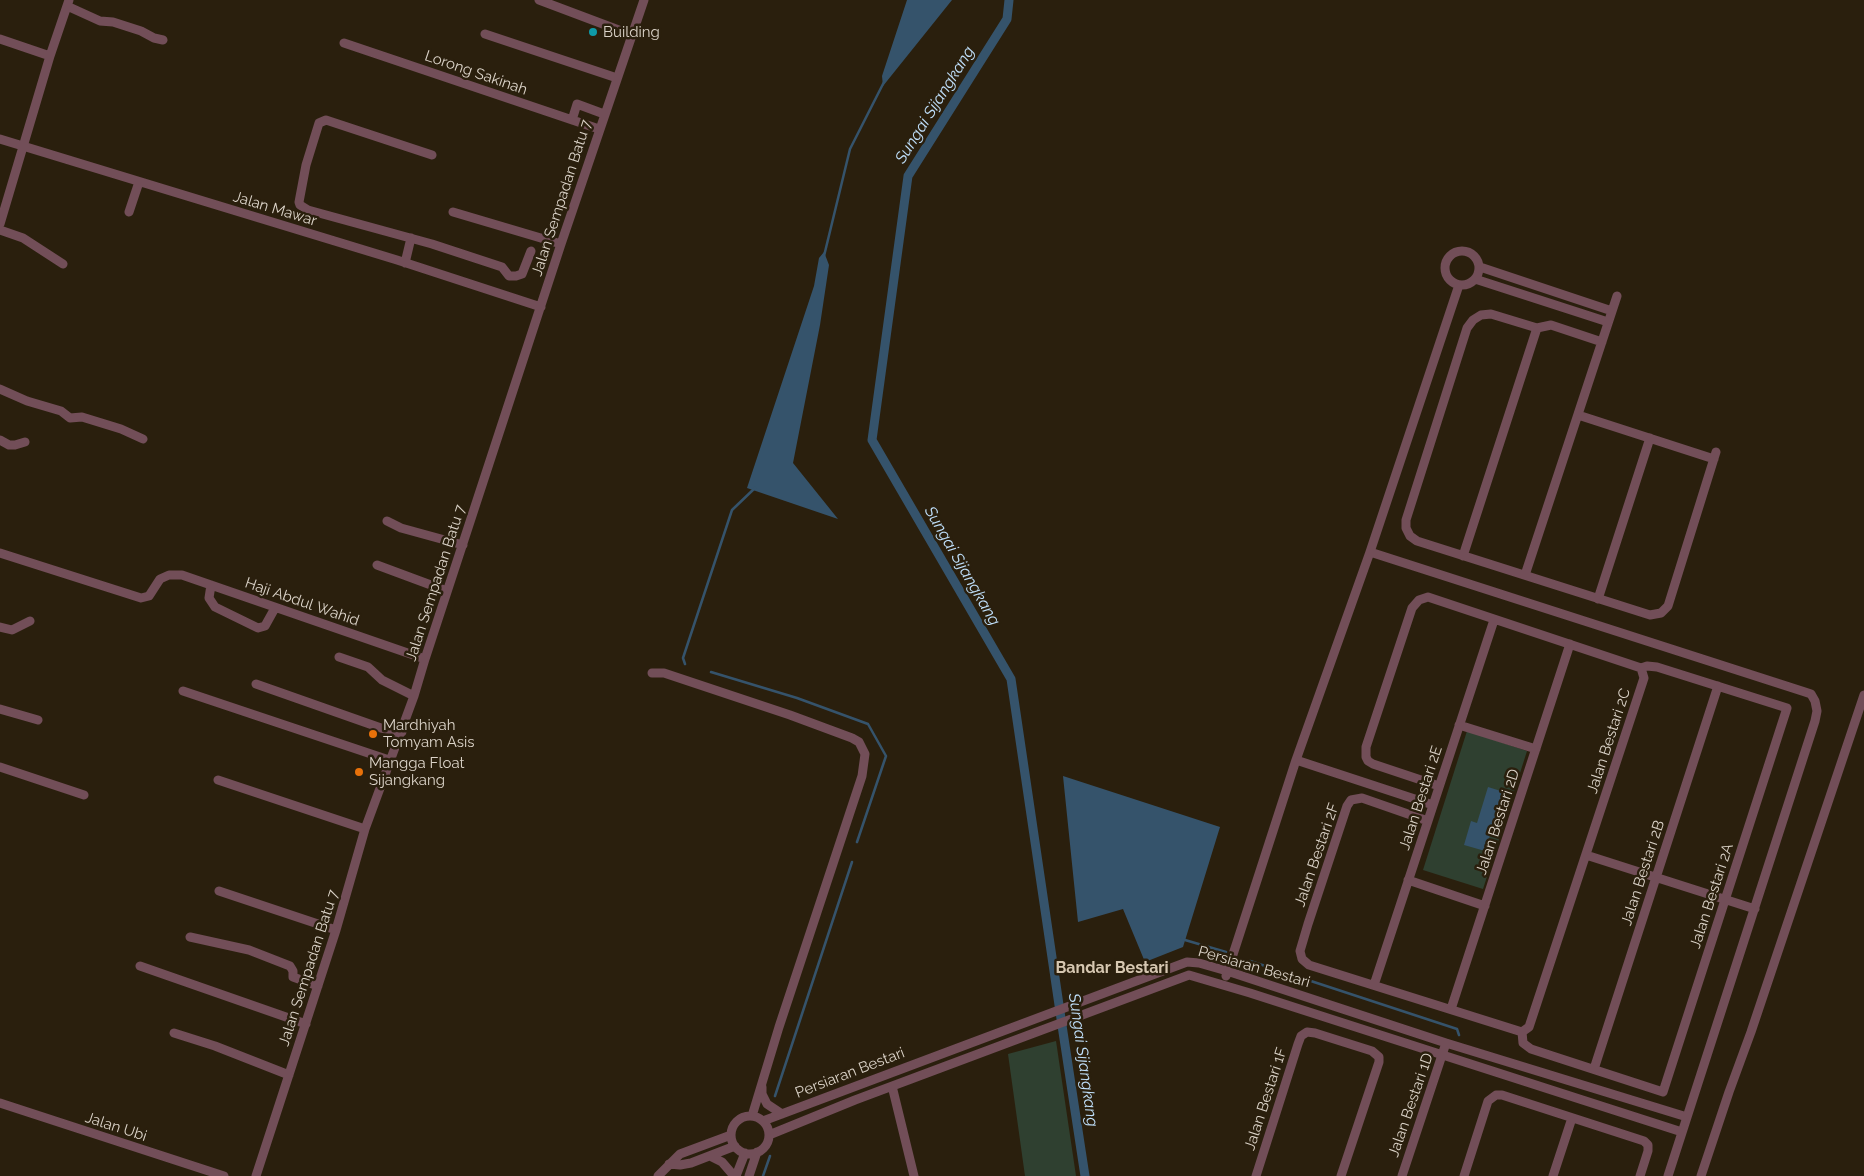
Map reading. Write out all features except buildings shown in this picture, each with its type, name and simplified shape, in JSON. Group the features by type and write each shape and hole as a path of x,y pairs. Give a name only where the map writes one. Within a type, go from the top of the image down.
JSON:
{"street":[{"path":"539,0 632,35"},
{"name":"Jalan Sempadan Batu 7","path":"256,1176 336,930 365,828 402,732 599,129 644,0"},
{"path":"0,224 22,146 68,3 100,21 114,22 163,40"},
{"path":"485,34 616,78"},
{"path":"0,39 50,56"},
{"name":"Lorong Sakinah","path":"344,43 599,129"},
{"path":"572,120 577,104 604,114"},
{"path":"432,155 326,120 319,123 306,164 298,202 300,205 317,212 411,238 502,268 509,276 522,274 531,251"},
{"name":"Jalan Mawar","path":"0,139 405,263 541,307"},
{"path":"129,212 139,182"},
{"path":"453,212 561,244"},
{"path":"0,230 23,238 64,264"},
{"path":"405,263 411,238"},
{"path":"1458,251 1472,254 1477,259 1480,267 1475,280 1468,284 1459,285 1452,282 1447,276 1445,269 1446,261 1458,251"},
{"path":"1480,267 1612,311"},
{"path":"1475,280 1608,322"},
{"path":"1223,985 1296,760 1370,552 1459,285"},
{"path":"1525,575 1617,296"},
{"path":"1578,415 1650,438 1715,455 1668,606 1661,613 1650,615 1417,541 1410,536 1406,528 1406,520 1467,328 1472,320 1481,315 1491,314 1537,328 1551,325 1602,342"},
{"path":"1463,556 1537,328"},
{"path":"0,389 27,401 61,411 70,418 82,417 121,428 143,439"},
{"path":"1598,599 1650,438"},
{"path":"0,440 15,445 26,442"},
{"path":"387,521 401,528 462,545"},
{"path":"1370,552 1811,694 1815,701 1815,721 1668,1176"},
{"name":"Haji Abdul Wahid","path":"0,553 141,598 149,596 160,579 169,574 182,575 425,659"},
{"path":"377,565 447,591"},
{"path":"212,585 209,598 215,607 258,628 265,626 275,608"},
{"path":"1439,786 1373,764 1366,757 1366,747 1412,608 1419,600 1428,597 1641,668 1647,666 1657,667 1718,686"},
{"name":"Jalan Bestari 2E","path":"1374,985 1494,620"},
{"path":"0,626 12,630 30,622"},
{"name":"Jalan Bestari 2D","path":"1451,1009 1570,644"},
{"path":"339,658 368,667 382,680 414,696"},
{"name":"Jalan Bestari 2C","path":"1522,1032 1529,1028 1644,678 1641,668"},
{"path":"652,673 664,673 852,738 859,742 866,754 862,776 779,1027 752,1116"},
{"path":"256,684 381,728 402,732"},
{"name":"Jalan Bestari 2A","path":"1594,1069 1663,1092 1787,708 1718,686"},
{"name":"Jalan Bestari 2B","path":"1594,1069 1718,686"},
{"path":"183,691 392,761"},
{"path":"1701,1176 1729,1092 1752,1032 1864,695"},
{"path":"0,709 38,720"},
{"path":"1459,725 1536,749"},
{"path":"1296,760 1433,805"},
{"path":"0,767 84,795"},
{"path":"218,780 365,828"},
{"name":"Jalan Bestari 2F","path":"1374,985 1309,965 1302,959 1300,951 1347,806 1351,800 1362,798 1428,821"},
{"path":"1586,855 1754,909"},
{"path":"1408,880 1485,906"},
{"path":"219,891 336,930"},
{"path":"190,937 249,950 290,966 293,977 318,986"},
{"name":"Persiaran Bestari","path":"763,1121 1187,962 1199,963 1227,971 1446,1043 1687,1117"},
{"path":"140,966 306,1024"},
{"name":"Persiaran Bestari","path":"769,1135 892,1086 1189,975 1682,1132"},
{"path":"1374,985 1522,1032 1523,1042 1531,1049 1594,1069"},
{"name":"Jalan Bestari 1F","path":"1256,1176 1298,1044 1302,1036 1307,1032 1372,1051 1379,1057 1379,1062 1341,1176"},
{"path":"174,1033 215,1046 289,1075"},
{"name":"Jalan Bestari 1D","path":"1402,1176 1446,1043"},
{"path":"892,1086 914,1176"},
{"path":"762,1087 762,1094 767,1104 782,1114"},
{"path":"1464,1176 1488,1101 1496,1095 1502,1095 1640,1139 1648,1145 1640,1176"},
{"name":"Jalan Ubi","path":"0,1103 224,1176"},
{"path":"752,1116 763,1121 769,1135 765,1146 757,1152 745,1153 735,1146 731,1135 735,1123 740,1119 752,1116"},
{"path":"1553,1176 1572,1118"},
{"path":"658,1176 680,1154 731,1135"},
{"path":"669,1164 686,1165 735,1146"},
{"path":"749,1176 757,1152"},
{"path":"710,1156 722,1162 735,1176 745,1153"}],"green space":[{"path":"1467,731 1527,751 1483,889 1423,870"},
{"path":"1056,1041 1076,1176 1025,1176 1008,1054"}],"water":[{"path":"907,0 952,0 883,86 882,76"},
{"path":"824,252 829,265 820,325 793,463 838,519 747,488 814,286 819,258"},
{"path":"1063,776 1220,827 1183,947 1145,962 1123,909 1078,922"},
{"path":"1488,787 1504,792 1485,851 1464,845 1471,821 1477,823"}],"waterway":[{"name":"Sungai Sijangkang","path":"1009,0 1007,19 908,176 872,440 1011,679 1085,1176"},
{"path":"824,256 850,149 884,82"},
{"path":"685,664 683,658 732,510 755,488"},
{"path":"711,672 797,698 868,724 886,756 857,842"},
{"path":"775,1096 852,862"},
{"path":"1182,938 1226,952"},
{"path":"1250,961 1457,1029 1459,1035"},
{"path":"763,1176 770,1156"}],"place":[{"name":"Building","path":"593,32"},
{"name":"Mardhiyah Tomyam Asis","path":"373,734"},
{"name":"Mangga Float Sijangkang","path":"359,772"}],"district":[{"name":"Bandar Bestari","path":"1112,968"}]}
